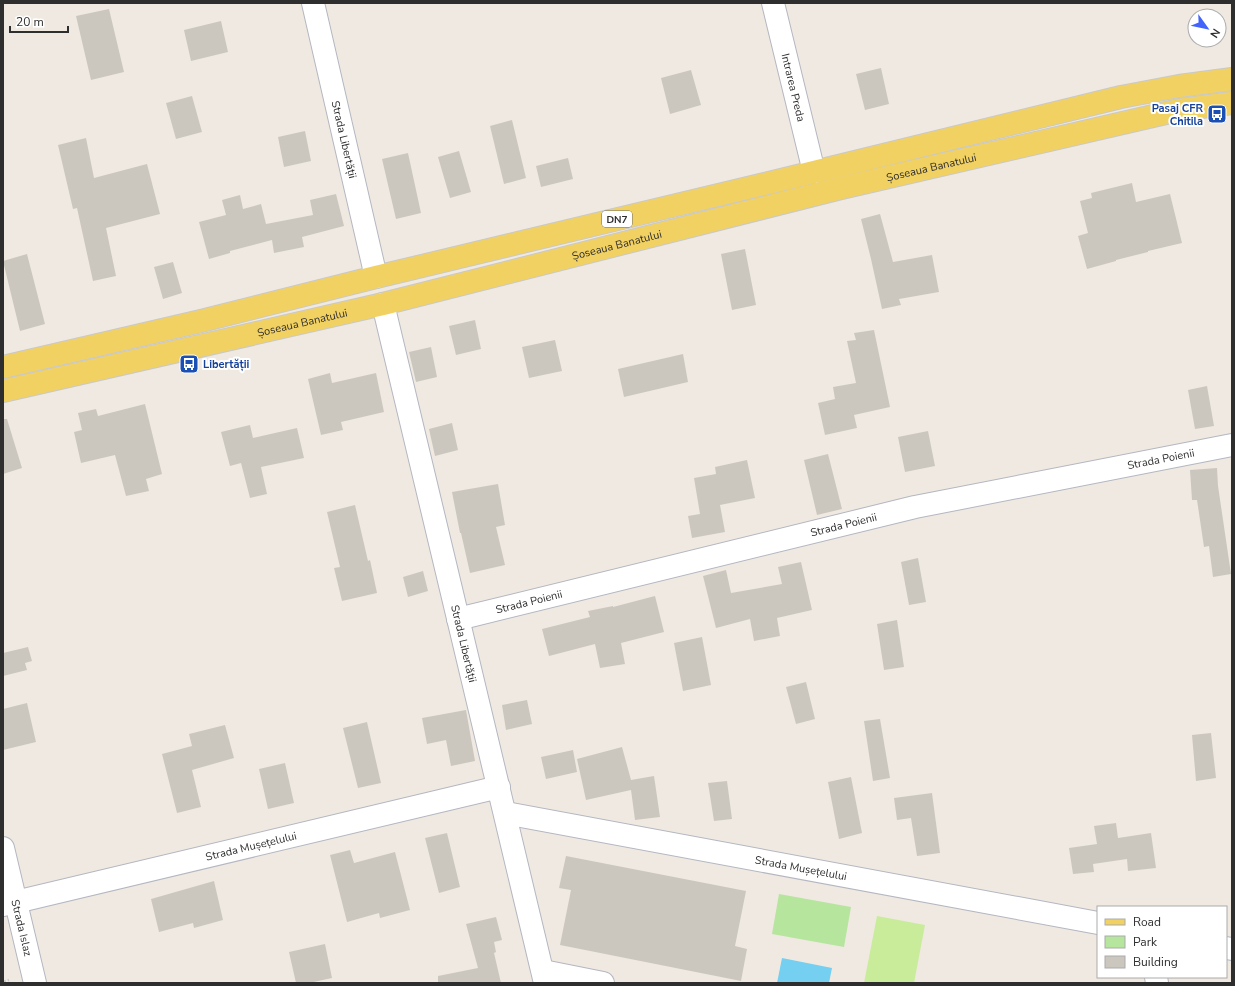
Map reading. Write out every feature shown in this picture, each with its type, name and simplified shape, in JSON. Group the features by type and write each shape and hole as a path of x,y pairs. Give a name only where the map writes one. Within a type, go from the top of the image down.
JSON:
{"main road":[{"name":"Șoseaua Banatului","path":"3,367 201,321 376,277 1121,97 1179,86 1232,79"},
{"name":"Șoseaua Banatului","path":"3,391 383,304 841,188 1179,110 1232,103"}],"street":[{"name":"Strada Libertății","path":"314,3 376,277"},
{"name":"Intrarea Preda","path":"773,3 814,172"},
{"name":"Strada Libertății","path":"383,304 544,977"},
{"name":"Strada Poienii","path":"458,619 915,507 1232,445"},
{"name":"Strada Mușețelului","path":"9,904 498,787"},
{"name":"Strada Mușețelului","path":"505,812 1097,923"},
{"name":"Strada Islaz","path":"3,848 9,904 35,983"},
{"path":"544,977 603,983"}],"path":[{"path":"3,982 9,980"}],"green space":[{"path":"779,894 851,907 844,947 772,934"},
{"path":"877,916 925,925 914,983 864,983"}],"water":[{"path":"782,958 832,968 829,983 777,983"}],"building":[{"path":"109,9 124,72 91,80 76,16"},
{"path":"221,21 228,52 191,61 184,30"},
{"path":"881,68 889,104 865,110 856,74"},
{"path":"691,70 701,105 670,114 661,78"},
{"path":"192,96 202,132 176,139 166,103"},
{"path":"512,120 526,178 504,184 490,126"},
{"path":"305,131 311,161 284,167 278,137"},
{"path":"86,138 94,178 147,164 160,214 106,228 116,276 93,281 77,208 73,209 58,145"},
{"path":"459,151 471,192 450,198 438,157"},
{"path":"408,153 421,213 396,219 382,159"},
{"path":"568,158 573,179 541,187 536,166"},
{"path":"1132,183 1136,202 1170,194 1182,243 1148,251 1087,269 1078,236 1088,233 1080,201 1092,198 1091,193"},
{"path":"336,194 344,226 302,237 304,247 274,253 272,240 230,251 230,253 209,259 199,222 226,215 222,200 240,195 243,209 261,204 266,224 313,215 310,200"},
{"path":"880,214 893,262 932,255 939,292 899,299 901,305 882,309 861,219"},
{"path":"745,249 756,305 732,310 721,254"},
{"path":"27,254 45,324 20,331 3,261"},
{"path":"173,262 182,293 163,299 154,267"},
{"path":"475,320 481,349 456,355 449,326"},
{"path":"874,330 890,407 854,415 857,428 825,435 818,403 835,399 833,387 856,383 847,341 856,340 854,333"},
{"path":"555,340 562,371 529,378 522,347"},
{"path":"431,347 437,377 416,382 409,352"},
{"path":"683,354 688,382 624,397 618,369"},
{"path":"330,373 332,383 376,373 384,412 341,422 343,430 321,435 308,379"},
{"path":"1207,386 1214,426 1195,429 1188,390"},
{"path":"145,404 162,474 146,479 149,491 126,496 115,455 81,463 74,432 82,430 78,413 96,409 98,416"},
{"path":"3,419 7,419 22,468 3,474"},
{"path":"452,423 458,450 435,456 429,429"},
{"path":"250,425 253,438 297,428 304,458 261,467 267,494 250,498 241,463 230,466 221,432"},
{"path":"928,431 935,466 905,472 898,437"},
{"path":"828,454 842,509 817,515 804,460"},
{"path":"747,460 755,498 720,505 725,532 692,538 688,516 700,514 694,478 716,474 715,467"},
{"path":"1217,468 1218,486 1231,574 1213,577 1209,546 1204,547 1197,500 1192,500 1190,470"},
{"path":"498,484 505,525 496,527 505,565 470,573 452,492"},
{"path":"355,505 368,561 370,560 377,593 342,601 334,568 340,567 327,512"},
{"path":"918,558 926,602 909,605 901,562"},
{"path":"801,562 812,610 777,618 780,636 754,641 750,619 716,628 703,576 726,570 731,593 782,584 778,567"},
{"path":"423,571 428,591 408,597 403,577"},
{"path":"655,596 664,632 621,643 625,664 600,668 595,644 549,656 542,629 590,617 588,611 613,607"},
{"path":"897,620 904,667 884,670 877,624"},
{"path":"702,637 711,685 683,691 674,643"},
{"path":"28,647 32,661 25,663 27,670 3,676 3,653"},
{"path":"806,682 815,719 796,724 786,687"},
{"path":"527,700 532,724 506,730 502,705"},
{"path":"27,703 36,742 3,750 3,709"},
{"path":"466,710 475,761 451,766 446,740 427,744 422,718"},
{"path":"880,719 890,778 873,781 864,721"},
{"path":"367,722 381,783 358,788 343,728"},
{"path":"225,725 234,758 192,770 201,807 177,813 162,754 192,746 189,734"},
{"path":"1211,733 1216,778 1196,781 1192,735"},
{"path":"622,747 631,780 654,776 660,817 635,820 631,790 586,800 577,759"},
{"path":"573,750 577,772 546,779 541,757"},
{"path":"285,763 294,803 268,809 259,769"},
{"path":"851,777 862,833 839,839 828,782"},
{"path":"727,781 732,819 714,821 708,783"},
{"path":"932,793 940,853 917,856 911,818 897,820 894,798"},
{"path":"1116,823 1118,838 1151,833 1156,868 1128,871 1127,859 1093,864 1094,872 1073,874 1069,848 1097,844 1094,826"},
{"path":"447,833 460,887 439,893 425,838"},
{"path":"350,850 354,863 395,852 410,910 380,918 379,913 347,922 330,855"},
{"path":"566,856 746,891 735,946 747,949 741,981 560,945 571,890 559,888"},
{"path":"214,881 223,920 194,928 193,923 159,932 151,899"},
{"path":"496,917 502,940 494,942 496,952 494,953 501,983 438,983 438,976 478,968 466,924"},
{"path":"325,944 332,978 309,983 296,983 289,952"}],"place":[{"name":"Pasaj CFR Chitila","path":"1217,114"},
{"name":"Libertății","path":"189,364"}]}
